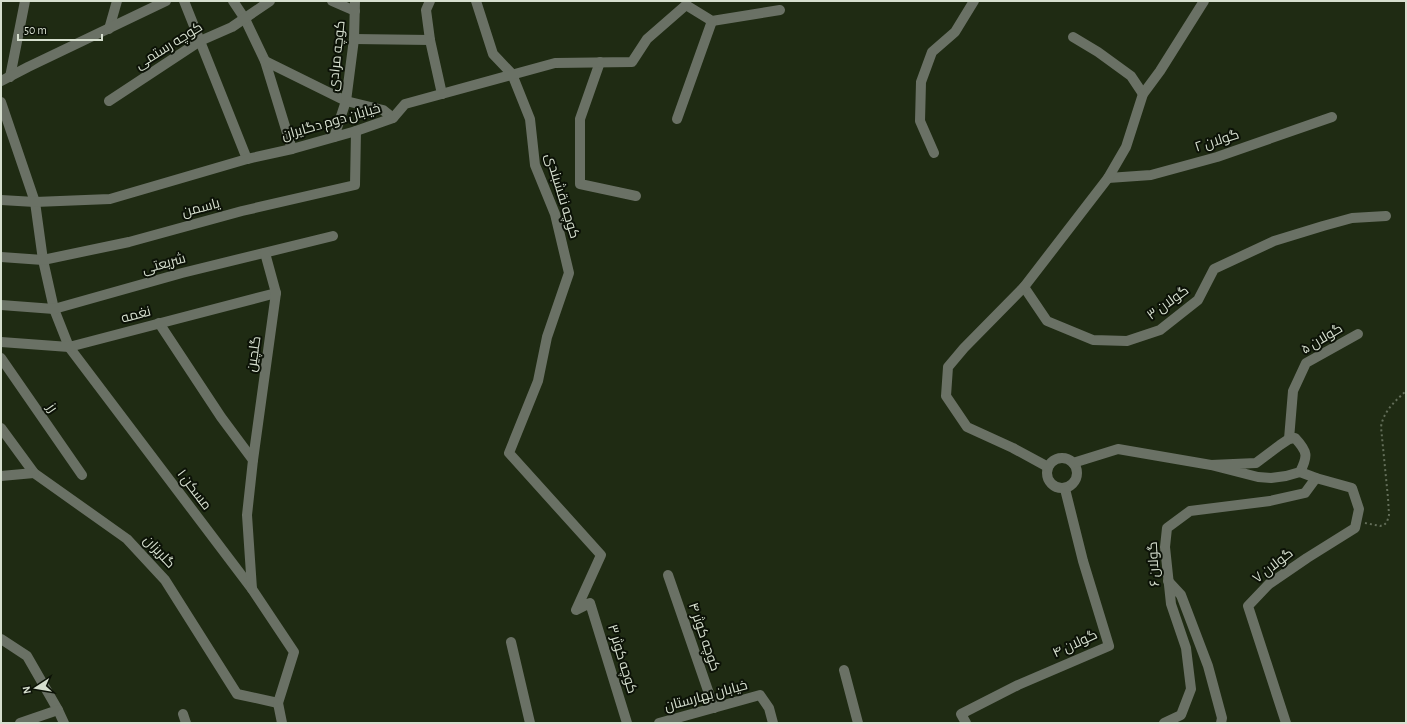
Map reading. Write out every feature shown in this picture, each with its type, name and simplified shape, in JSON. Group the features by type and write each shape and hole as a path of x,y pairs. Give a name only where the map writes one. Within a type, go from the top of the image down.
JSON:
{"street":[{"path":"6,79 25,1"},
{"path":"109,29 117,1"},
{"path":"143,1 143,13"},
{"path":"6,79 166,1"},
{"path":"184,1 247,159"},
{"path":"233,1 245,19 265,61 292,149"},
{"name":"کوچه رستمی","path":"109,101 200,41 232,27 270,1"},
{"path":"332,1 355,6"},
{"path":"430,1 426,10 430,40 442,94"},
{"name":"کوچه نقشبندی","path":"476,1 493,54 512,74 530,119 535,165 555,214 569,273 547,337 538,381 509,453 600,555 576,610 590,603"},
{"path":"934,152 920,121 920,82 932,52 955,32 974,1"},
{"path":"1048,467 1013,448 968,427 946,396 948,367 964,348 1024,287 1108,178 1126,147 1143,94 1160,71 1204,1"},
{"path":"685,3 712,21 780,10"},
{"name":"خیابان دوم دگایران","path":"1,200 35,202 110,199 247,159 292,149 356,131 393,118 405,104 556,62 632,62 647,39 685,3"},
{"name":"کوچه مرادی","path":"334,137 346,101 354,40 355,6"},
{"path":"677,118 712,21"},
{"path":"1073,37 1098,52 1131,76 1143,94"},
{"path":"354,40 430,40"},
{"path":"265,61 346,101 384,110 393,118"},
{"path":"600,62 580,119 580,184 636,196"},
{"name":"مسکن ۱","path":"1,102 35,202 43,260 54,308 69,347 252,589 294,652 278,704"},
{"name":"گولان ۲","path":"1108,178 1151,175 1216,157 1332,117"},
{"name":"یاسمن","path":"1,257 43,260 128,242 242,211 356,185 356,131"},
{"name":"گولان ۳","path":"1024,287 1048,321 1093,340 1127,341 1160,330 1198,300 1214,269 1274,241 1352,218 1386,216"},
{"name":"شریعتی","path":"1,305 54,308 182,273 333,236"},
{"name":"گلچین","path":"252,589 247,515 276,293 265,253"},
{"name":"نغمه","path":"1,342 69,347 276,293"},
{"path":"159,324 221,417 254,460"},
{"name":"گولان ۵","path":"1289,439 1292,391 1306,363 1358,334"},
{"name":"رز","path":"1,358 82,474"},
{"name":"گلریزان","path":"1,428 34,473 126,539 165,580 237,694 278,704"},
{"path":"1211,465 1256,463 1289,439 1295,438 1304,447 1306,460 1300,472"},
{"path":"1073,463 1118,449 1211,465 1258,477 1278,477 1300,472 1352,488 1359,509 1356,521"},
{"path":"1060,458 1067,459 1073,463 1077,470 1077,478 1072,485 1065,489 1057,488 1050,483 1047,476 1048,467 1053,462 1060,458"},
{"path":"1,476 34,473"},
{"name":"گولان ۶","path":"1164,723 1181,715 1192,689 1186,648 1171,604 1165,547 1168,528 1190,511 1270,501 1305,493 1316,478"},
{"name":"گولان ۴","path":"966,723 961,714 1018,685 1109,646 1083,560 1065,489"},
{"name":"گولان ۷","path":"1286,723 1248,606 1268,584 1355,528 1356,521"},
{"name":"کوچه کوثر ۴","path":"668,575 714,708"},
{"path":"1168,581 1181,595 1208,666 1222,718 1221,723"},
{"name":"کوچه کوثر ۳","path":"590,603 627,723"},
{"path":"1,639 27,656 64,723"},
{"path":"511,642 530,723"},
{"path":"844,670 858,723"},
{"name":"خیابان بهارستان","path":"659,723 670,722 760,695 770,708 774,723"},
{"path":"278,704 282,723"},
{"path":"20,723 58,710"}],"path":[{"path":"1356,521 1380,526 1384,526 1387,522 1389,515 1381,427 1382,420 1393,404 1406,391"}]}
